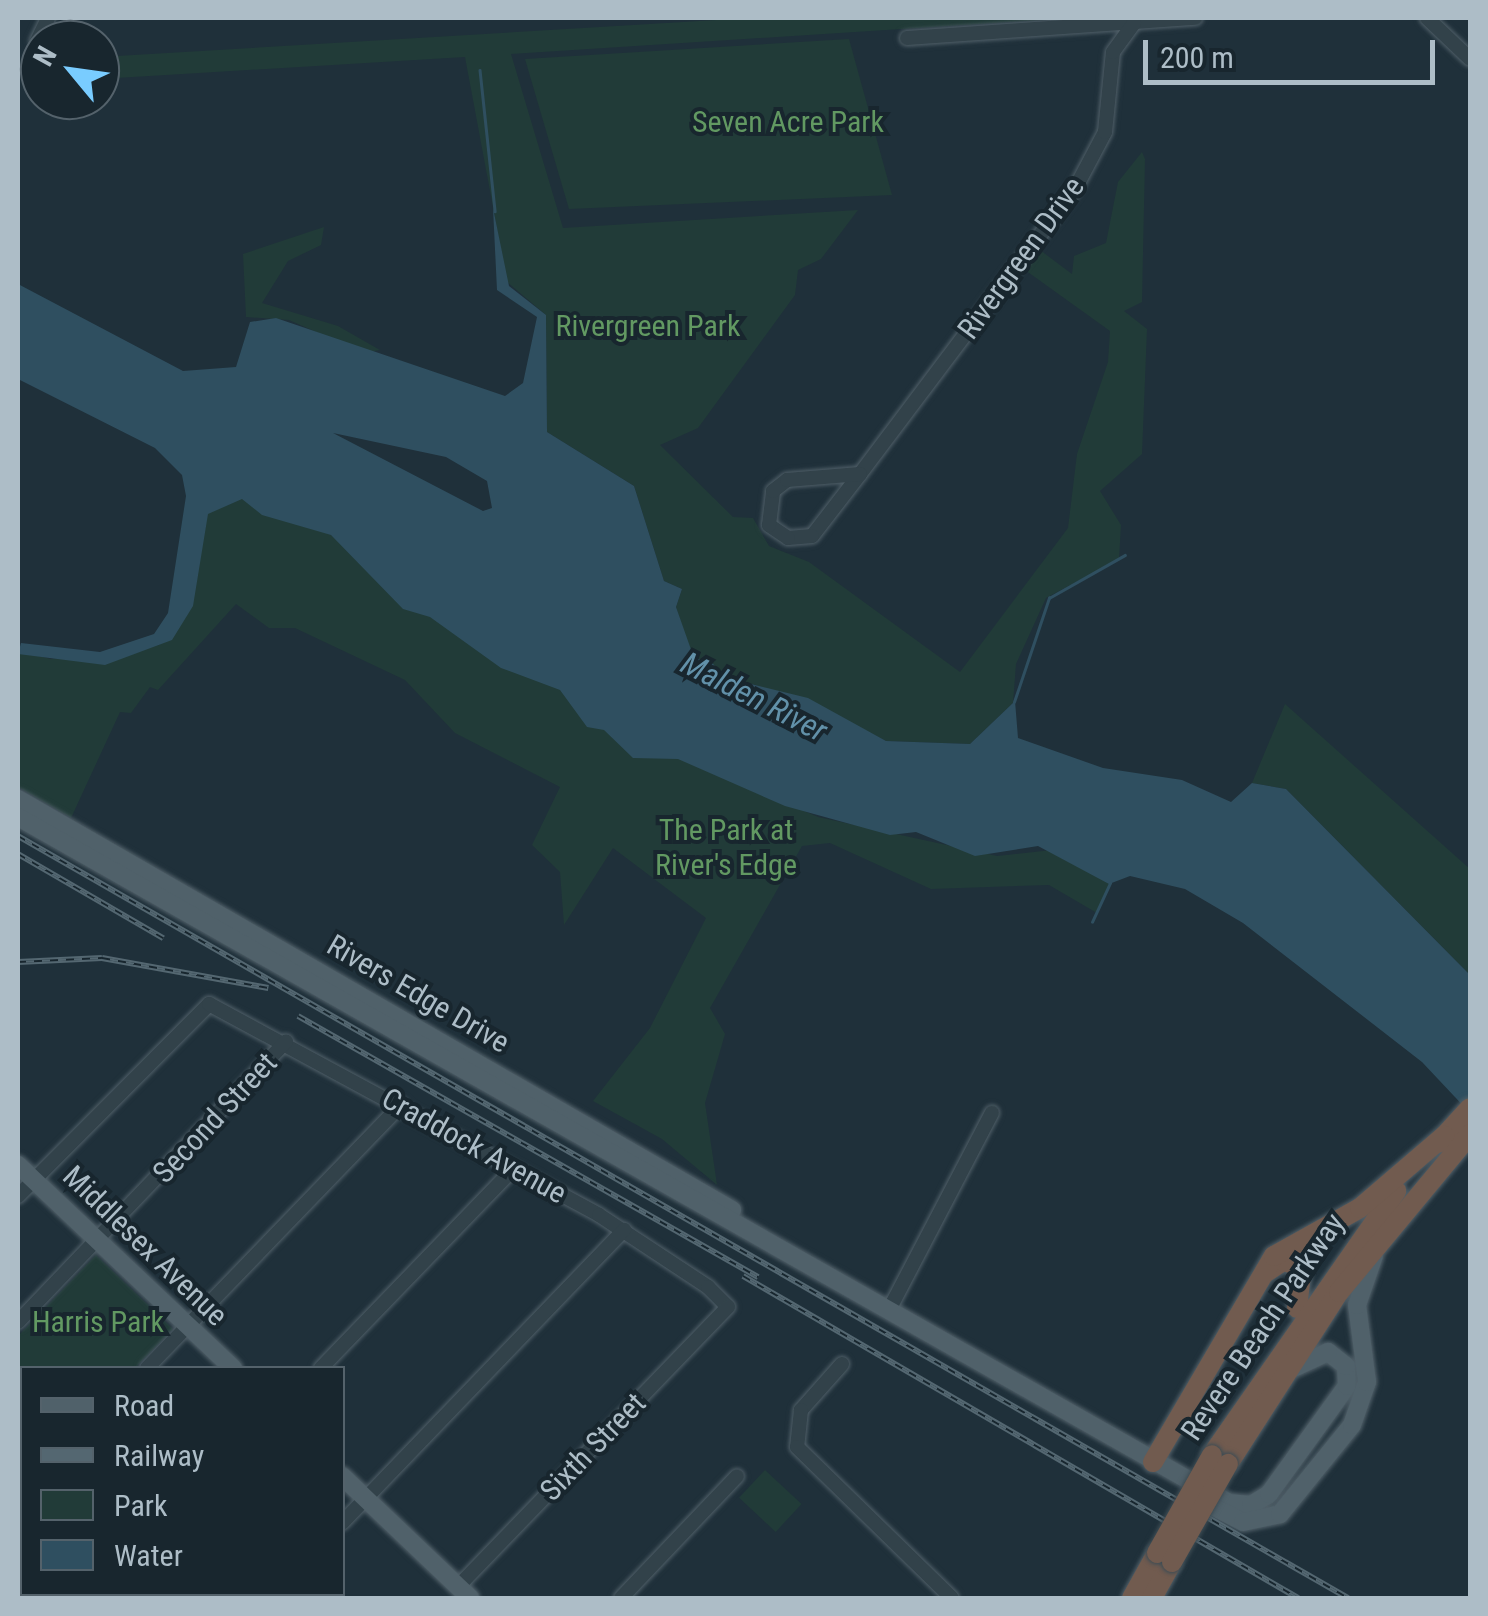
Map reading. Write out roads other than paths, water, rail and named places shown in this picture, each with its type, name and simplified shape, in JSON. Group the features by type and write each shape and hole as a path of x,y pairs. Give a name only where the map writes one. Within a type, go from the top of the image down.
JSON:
{"highway":[{"name":"Revere Beach Parkway","path":"1220,1459 1255,1417 1457,1139 1470,1108"},
{"name":"Revere Beach Parkway","path":"1132,1598 1164,1558 1276,1352 1457,1139"},
{"path":"1159,1467 1280,1249 1360,1208 1457,1139"},
{"path":"1259,1282 1283,1261 1306,1274 1276,1352"},
{"name":"Revere Beach Parkway","path":"1152,1598 1164,1558"}],"main road":[{"name":"Rivers Edge Drive","path":"18,799 457,1047 786,1247"},
{"name":"Rivers Edge Drive","path":"18,817 891,1306 1159,1467 1240,1521 1272,1518 1294,1502 1362,1408 1359,1295 1409,1203"},
{"name":"Middlesex Avenue","path":"18,1166 231,1366"},
{"name":"Rivers Edge Drive","path":"1159,1467 1233,1504 1262,1500 1345,1392 1346,1366 1328,1352 1306,1357 1255,1417"},
{"path":"345,1479 464,1593"}],"street":[{"path":"907,38 1195,18"},
{"path":"1427,18 1470,58"},
{"name":"Rivergreen Drive","path":"860,474 787,480 772,491 770,525 788,538 812,536 860,474 1076,187 1105,132 1113,52 1134,23"},
{"name":"Craddock Avenue","path":"35,1179 208,1004 286,1042 624,1230 728,1307"},
{"name":"Second Street","path":"18,1322 286,1042"},
{"path":"149,1366 401,1105"},
{"path":"891,1306 992,1114"},
{"path":"323,1366 513,1170"},
{"path":"18,1196 35,1179"},
{"path":"345,1521 624,1230"},
{"name":"Sixth Street","path":"464,1593 728,1307"},
{"path":"842,1364 801,1410 797,1447 952,1598"},
{"path":"621,1598 737,1476"}],"water":[{"name":"Malden River","path":"493,208 509,286 546,315 547,432 634,486 664,581 682,589 676,607 694,658 711,661 723,677 808,698 886,741 970,744 1015,701 1018,738 1103,768 1182,780 1231,802 1252,783 1286,789 1470,975 1470,1113 1422,1062 1243,923 1185,889 1130,876 1109,884 1038,846 975,856 916,832 890,835 785,806 678,759 633,758 604,730 587,727 560,690 501,668 430,617 403,609 331,535 262,515 242,499 208,514 193,606 172,640 105,665 18,654 21,643 100,652 154,634 168,613 186,496 182,475 155,448 18,379 18,284 183,371 236,367 250,322 276,318 505,396 523,383 537,317 497,290","holes":["333,433 446,457 487,481 492,508 483,511"]}],"waterway":[{"path":"480,70 495,211"},
{"path":"1014,702 1049,598 1125,555"},
{"path":"1092,922 1110,883"}],"railway":[{"path":"18,836 1348,1598"},
{"path":"18,854 163,938"},
{"path":"18,962 102,958 268,988"},
{"path":"298,1016 758,1277"},
{"path":"743,1276 1298,1598"}],"park label":[{"name":"Seven Acre Park","path":"788,122"},
{"name":"Rivergreen Park","path":"648,326"},
{"name":"The Park at River's Edge","path":"726,847"},
{"name":"Harris Park","path":"98,1322"}]}
